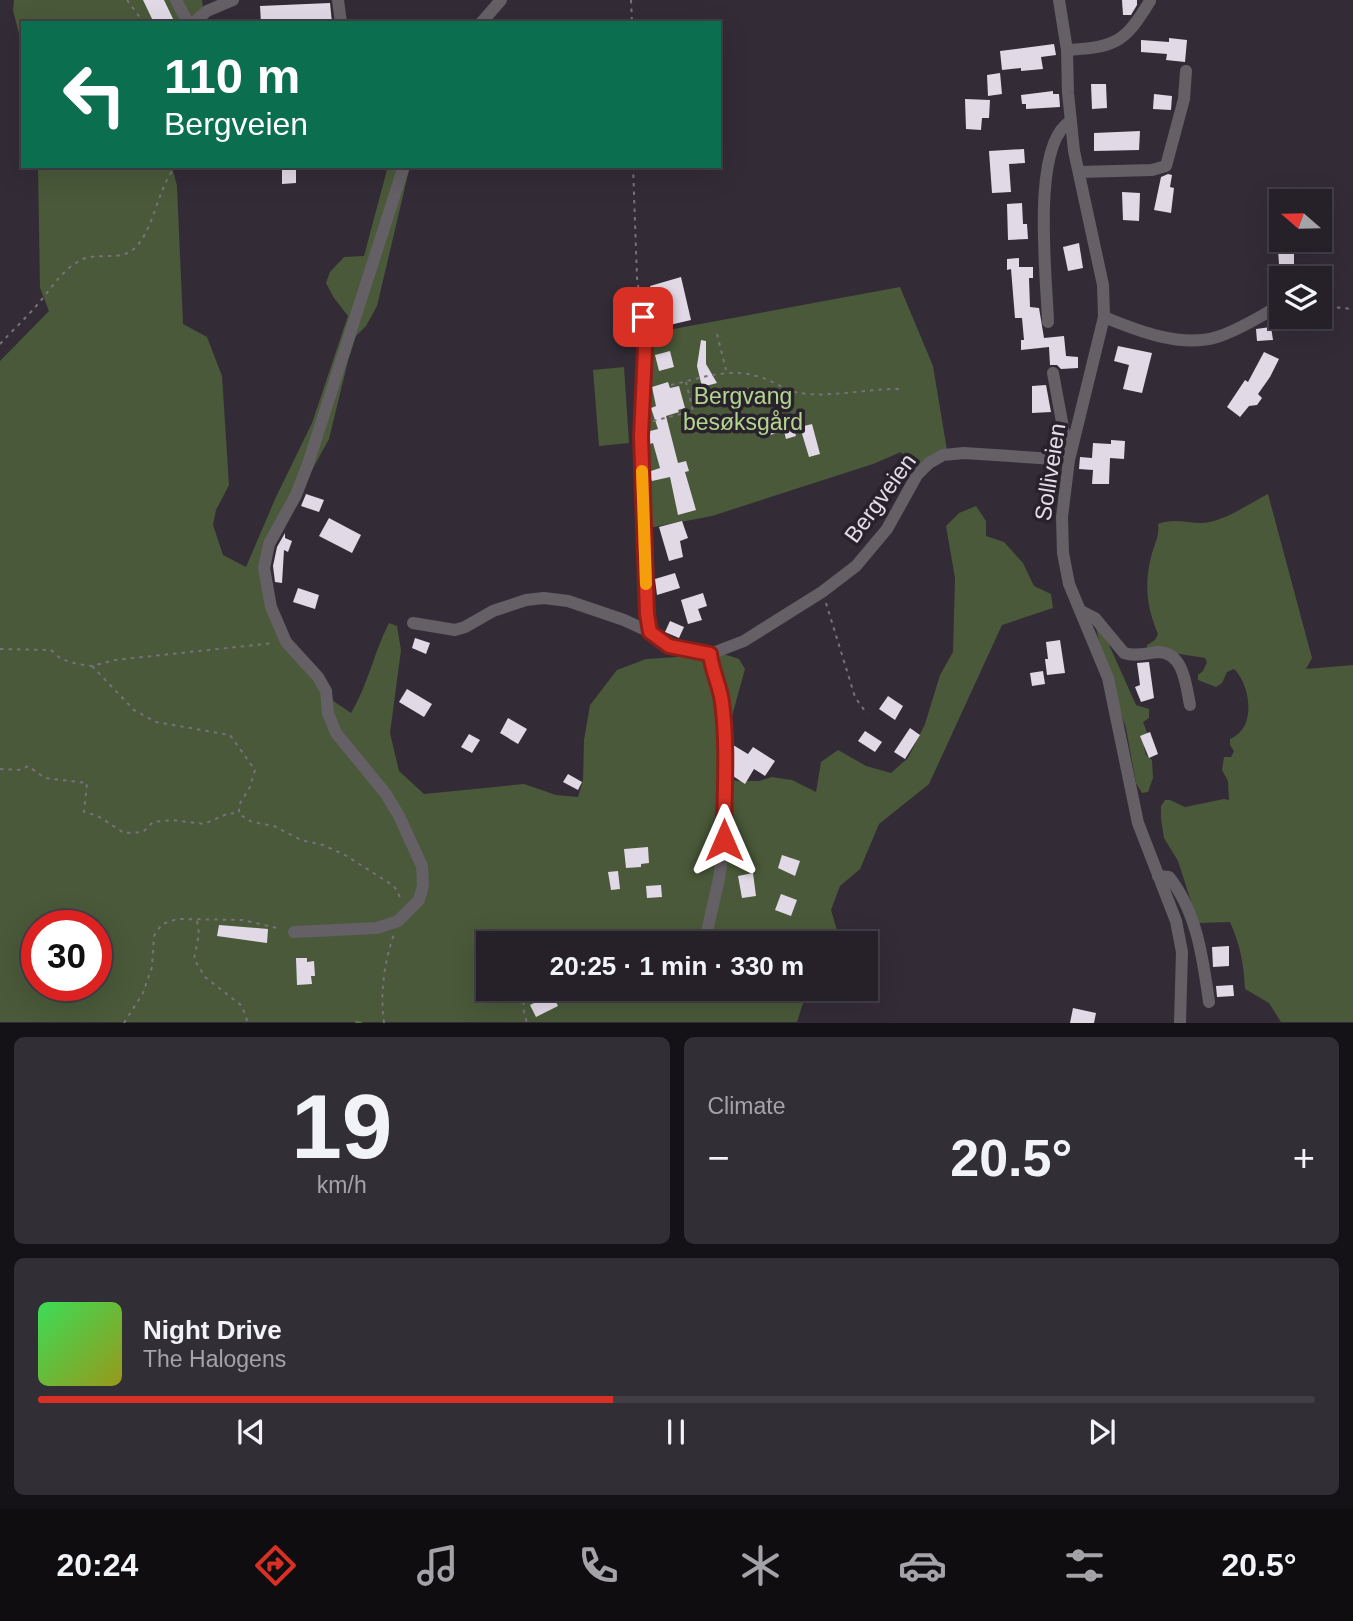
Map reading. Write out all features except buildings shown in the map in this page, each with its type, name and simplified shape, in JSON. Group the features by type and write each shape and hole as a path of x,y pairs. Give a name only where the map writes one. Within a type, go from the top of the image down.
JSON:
{"street":[{"path":"176,0 189,21"},
{"path":"193,21 233,0"},
{"path":"338,0 341,21"},
{"path":"483,21 501,0"},
{"name":"Solliveien","path":"1059,0 1067,50 1071,121 1103,285 1104,317 1069,460 1062,517 1063,552 1069,584 1108,678 1138,823 1176,921 1182,953 1181,1023"},
{"path":"1067,50 1092,49 1116,41 1133,29 1150,1"},
{"path":"1079,172 1152,170 1166,166 1184,99 1186,71"},
{"path":"1048,322 1043,191 1056,138 1060,130 1071,121"},
{"path":"294,932 377,928 398,922 419,900 424,886 422,866 386,794 336,733 328,713 326,691 318,677 286,642 271,607 264,568 269,544 296,495 308,464 403,168"},
{"path":"1104,317 1148,335 1182,340 1215,338 1269,312"},
{"path":"643,317 645,350 642,423 647,614 650,632"},
{"path":"1053,373 1069,460"},
{"name":"Bergveien","path":"710,654 744,641 822,593 856,566 887,528 917,475 929,463 943,455 964,453 1069,460"},
{"path":"413,623 455,630 493,611 526,600 544,598 568,601 650,632 669,646 710,654 712,671 722,698 724,724 724,840 719,879 707,931"},
{"path":"1081,611 1095,618 1124,653 1138,655 1161,652 1172,656 1181,667 1190,705"},
{"path":"1158,876 1169,877 1189,910 1198,938 1209,1002"}],"path":[{"path":"127,0 143,21"},
{"path":"631,0 632,21"},
{"path":"0,344 66,270 85,258 109,257 131,251 144,236 161,193 175,168"},
{"path":"633,168 637,278 643,317"},
{"path":"1332,307 1353,309"},
{"path":"717,334 727,372"},
{"path":"671,385 727,372 760,377 802,393 902,389"},
{"path":"642,423 693,411 686,382"},
{"path":"822,593 855,697 867,714"},
{"path":"0,649 51,650 61,659 92,666 116,660 247,644 286,642"},
{"path":"92,666 134,710 156,722 230,735 255,770 250,787 239,806 239,814"},
{"path":"0,769 21,770 28,766 45,778 87,783 84,812 98,816 124,833 143,832 153,822 172,820 204,824 229,813 239,814 252,822 274,826 301,840 323,845 345,855 394,886 403,902"},
{"path":"124,1023 143,993 152,967 153,936 162,924 177,919 243,920 294,932"},
{"path":"196,919 199,934 194,959 205,977 242,1006 248,1023"},
{"path":"384,1023 382,989 386,956 398,922"},
{"path":"524,1001 527,1023"}],"green space":[{"path":"14,0 202,0 205,21 21,21 21,42 13,10"},
{"path":"38,168 172,168 177,186 183,324 207,337 222,376 229,485 216,510 213,525 223,555 246,567 312,423 348,316 326,283 330,272 344,257 364,256 387,168 410,168 377,306 366,326 356,336 329,439 271,545 267,567 280,630 332,700 351,713 389,623 397,626 401,650 390,733 399,771 424,794 524,784 556,795 578,797 583,780 584,740 590,705 617,670 646,659 724,654 739,659 745,669 727,734 720,776 737,781 759,781 772,777 792,780 816,792 821,762 838,750 866,766 891,773 908,758 925,724 940,675 953,652 955,578 946,526 959,513 976,506 986,521 986,536 1004,542 1023,563 1034,586 1051,594 1053,608 1002,625 929,784 879,824 860,869 840,886 831,910 837,931 476,931 476,1001 804,1001 797,1022 0,1022 0,361 49,311 40,288"},
{"name":"Bergvang besøksgård","path":"900,287 933,366 947,450 914,472 901,452 873,464 712,516 649,528 646,334"},
{"path":"624,367 629,443 599,446 593,370"},
{"path":"1268,494 1312,658 1306,669 1353,665 1353,1022 1281,1022 1269,1003 1245,989 1241,955 1230,922 1198,923 1178,861 1164,838 1161,806 1165,800 1185,807 1229,800 1228,781 1222,770 1224,757 1231,757 1234,751 1230,739 1245,726 1248,700 1243,682 1234,669 1227,672 1222,683 1216,687 1198,680 1198,675 1207,662 1205,658 1147,649 1147,645 1155,640 1158,634 1151,615 1147,587 1158,524 1174,521 1210,522"},
{"path":"1096,628 1106,638 1136,705 1149,709 1149,718 1143,722 1150,740 1144,747 1146,755 1152,760 1153,778 1148,792 1142,793 1136,783 1126,728 1097,645 1099,641"}],"slow traffic":[{"path":"642,471 646,584"}],"route":[{"path":"643,317 645,350 641,436 647,614 650,632 669,646 710,654 712,671 722,698 724,724 724,840"}]}
